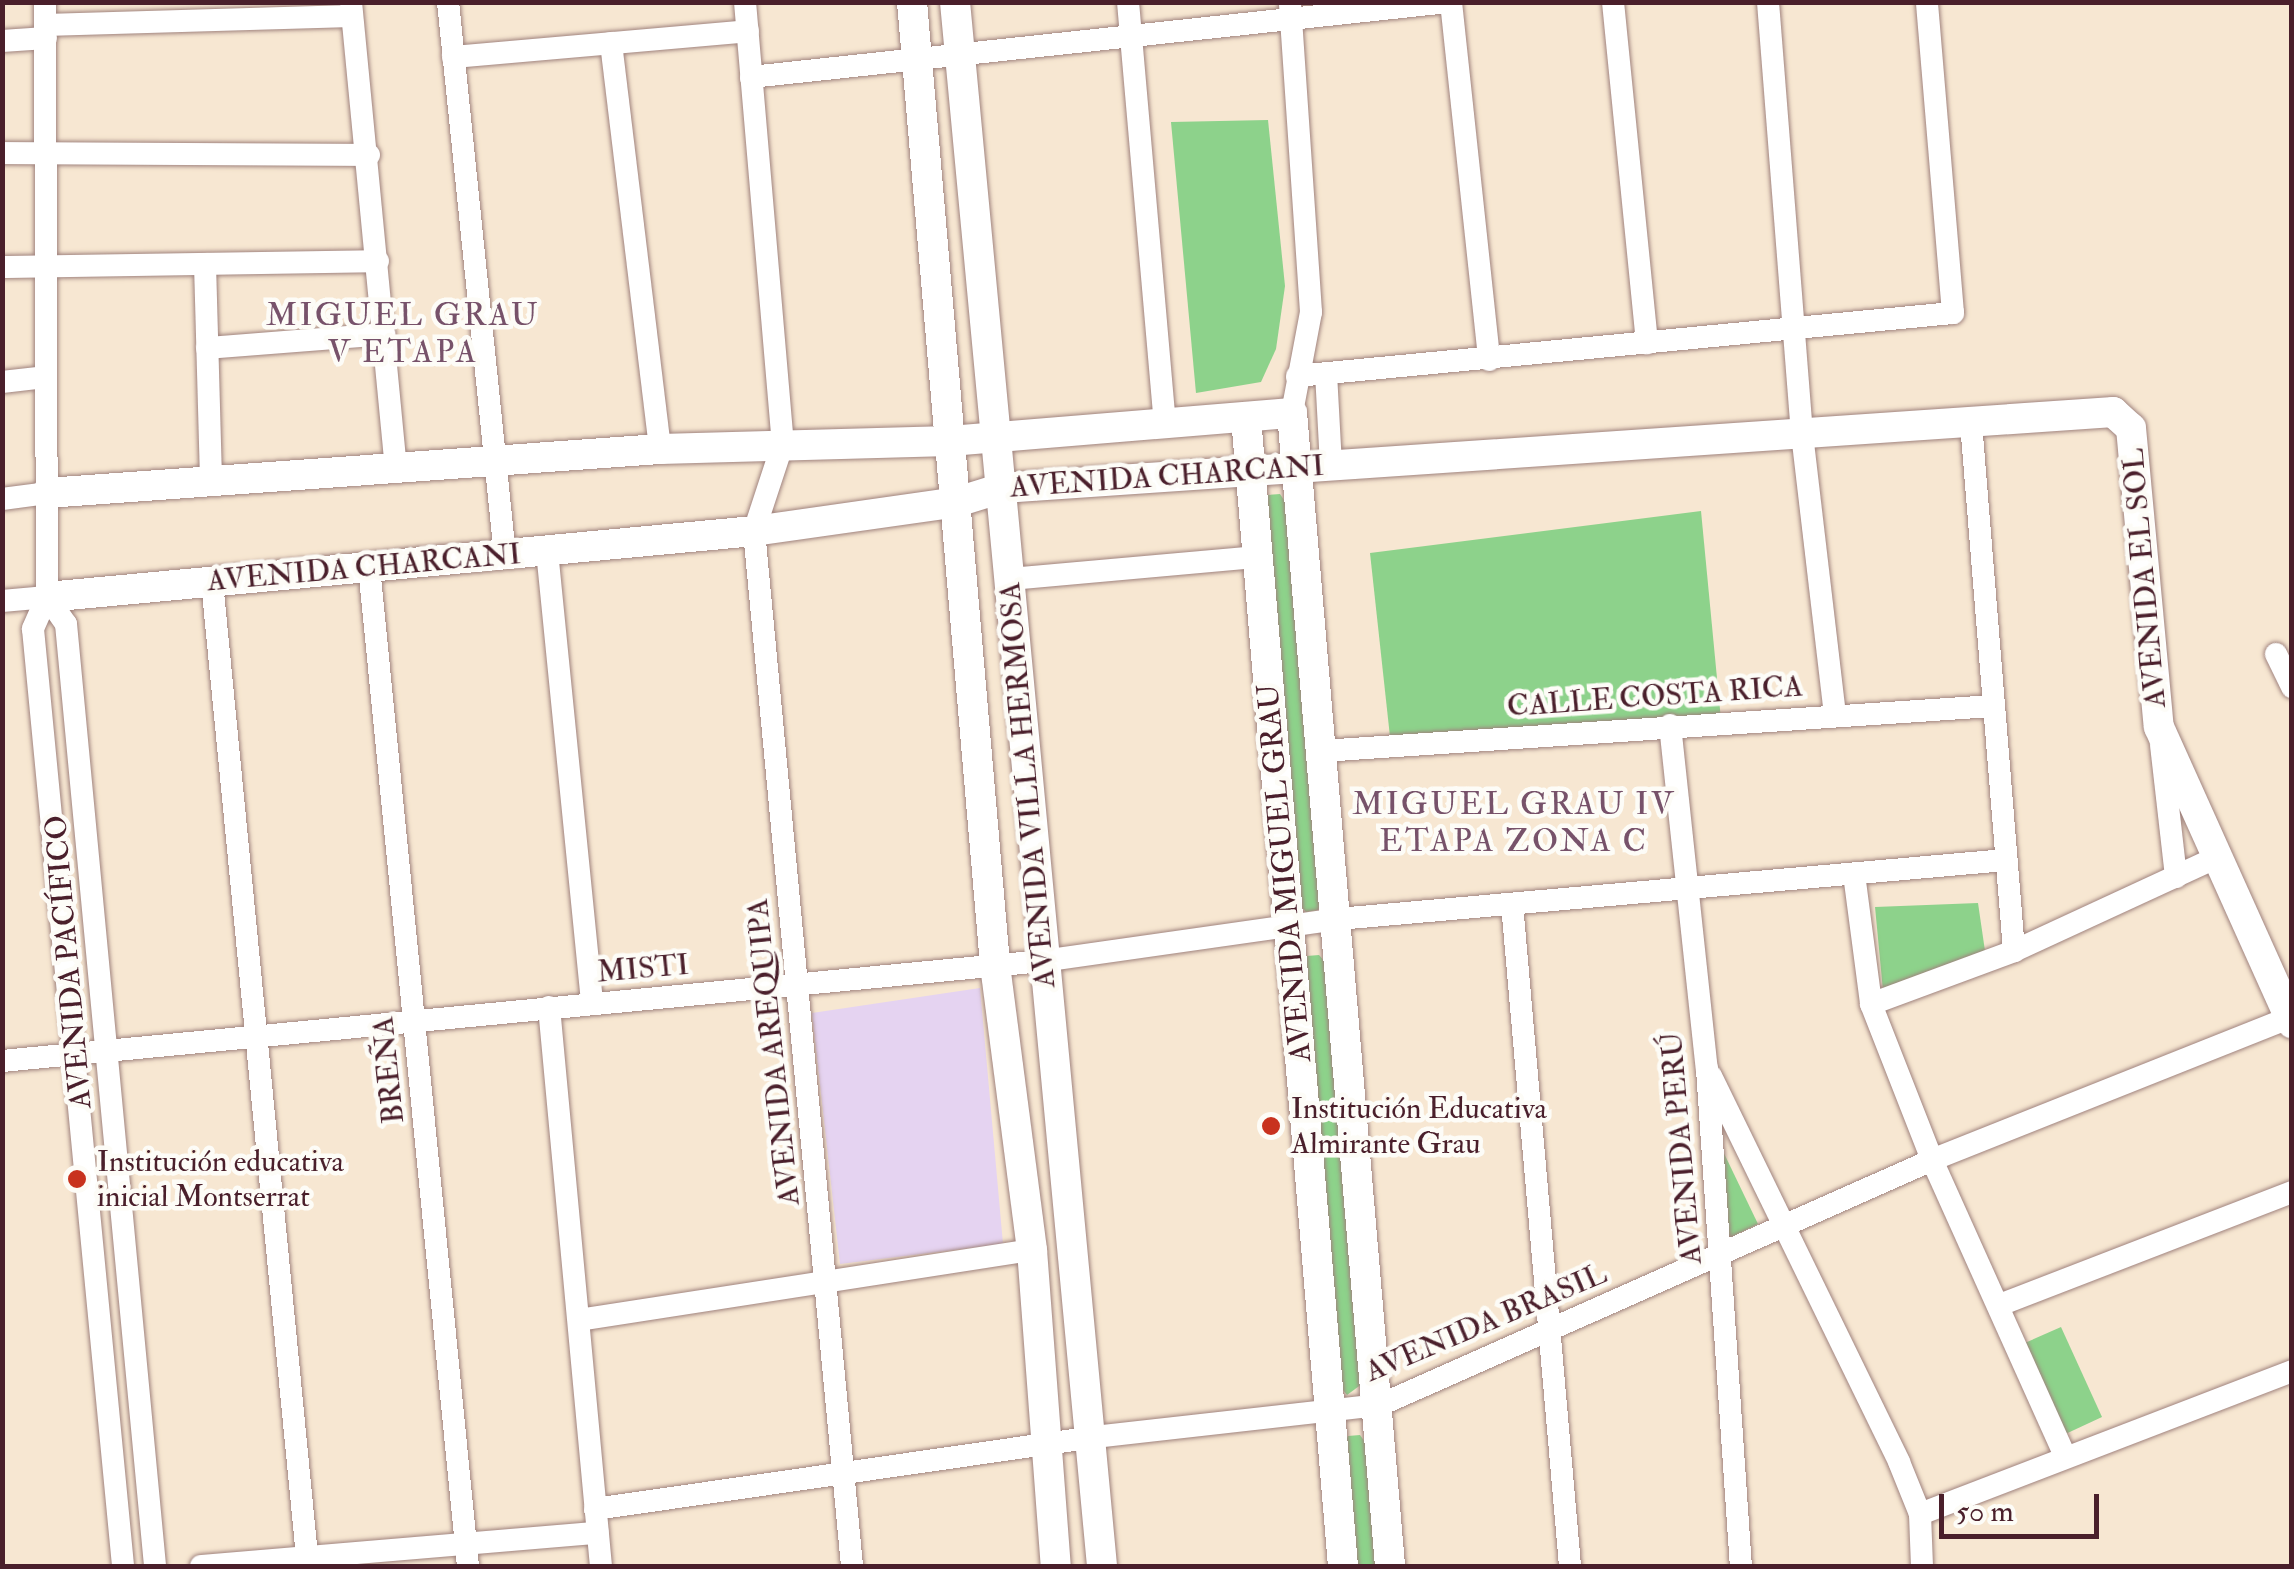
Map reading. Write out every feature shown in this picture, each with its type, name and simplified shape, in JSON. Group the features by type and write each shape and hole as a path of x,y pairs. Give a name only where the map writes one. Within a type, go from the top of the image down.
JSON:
{"street":[{"path":"448,2 505,554"},
{"path":"745,2 784,443 754,532"},
{"name":"AVENIDA VILLA HERMOSA","path":"912,2 995,965 1032,1250 1056,1566"},
{"name":"AVENIDA VILLA HERMOSA","path":"954,2 1002,488 1042,961 1094,1438 1102,1566"},
{"path":"1128,2 1165,424"},
{"path":"752,76 1131,36 1290,10 1450,2 1489,360"},
{"path":"1613,2 1646,343"},
{"path":"1768,2 1802,434 1835,715"},
{"path":"1297,376 1953,313 1927,2"},
{"path":"2,42 45,22 351,9 369,154 396,467"},
{"name":"AVENIDA MIGUEL GRAU","path":"1290,10 1310,312 1292,413 1380,1404 1390,1566"},
{"name":"AVENIDA PACÍFICO","path":"45,22 47,597 34,629 123,1566"},
{"path":"453,57 748,32"},
{"path":"610,43 660,449"},
{"path":"2,154 45,149 369,154"},
{"path":"2,268 44,264 378,261"},
{"path":"205,264 211,482"},
{"path":"207,348 384,334"},
{"path":"1326,373 1330,465"},
{"path":"2,382 46,378"},
{"name":"AVENIDA CHARCANI","path":"47,597 754,532 957,502 1002,488 2113,412"},
{"name":"AVENIDA EL SOL","path":"2113,412 2131,428 2159,727 2291,1019"},
{"name":"AVENIDA CHARCANI","path":"47,493 660,449 950,441 1292,413"},
{"name":"AVENIDA MIGUEL GRAU","path":"1246,418 1333,1412 1343,1566"},
{"path":"1970,422 2014,951"},
{"path":"2,499 47,493"},
{"name":"AVENIDA AREQUIPA","path":"754,532 795,984 830,1283 852,1566"},
{"path":"547,551 592,1004"},
{"path":"1010,579 1258,557"},
{"name":"BREÑA","path":"370,567 467,1556"},
{"path":"212,582 307,1561"},
{"path":"2,601 47,597"},
{"name":"AVENIDA PACÍFICO","path":"47,597 66,624 155,1566"},
{"path":"2276,654 2292,687"},
{"name":"CALLE COSTA RICA","path":"1322,751 1993,706"},
{"name":"AVENIDA PERÚ","path":"1670,726 1722,1251 1740,1566"},
{"path":"2159,727 2176,877"},
{"path":"1871,1004 2014,951 2217,857"},
{"name":"MISTI","path":"2,1061 1042,961 1338,920 2006,860"},
{"path":"1854,874 1871,1004 1932,1160 2002,1304 2064,1454"},
{"path":"1512,904 1570,1566"},
{"path":"549,1007 601,1566"},
{"name":"AVENIDA BRASIL","path":"201,1566 467,1556 596,1521 846,1478 1094,1438 1380,1404 1932,1160 2291,1019"},
{"path":"1706,1069 1785,1226 1920,1514 1922,1566"},
{"path":"2002,1304 2292,1192"},
{"path":"579,1320 1032,1250"},
{"path":"1920,1514 2064,1454 2292,1372"},
{"path":"1738,1522 1754,1566"}],"shaded area":[{"path":"980,988 1003,1244 840,1264 812,1013"}],"green space":[{"path":"1268,120 1285,286 1276,349 1261,382 1196,393 1171,122"},
{"path":"1280,494 1288,506 1324,899 1318,910 1306,912 1295,899 1261,506 1268,495"},
{"path":"1701,511 1721,720 1391,746 1370,553"},
{"path":"1978,903 1985,951 1883,991 1875,907"},
{"path":"1319,955 1328,965 1366,1381 1347,1395 1338,1384 1302,967 1307,956"},
{"path":"1720,1145 1758,1224 1725,1240"},
{"path":"2061,1327 2102,1417 2059,1437 2018,1346"},
{"path":"1360,1435 1370,1449 1380,1566 1351,1566 1341,1450 1348,1436"}],"place":[{"name":"Institución Educativa Almirante Grau","path":"1271,1126"},
{"name":"Institución educativa inicial Montserrat","path":"77,1179"}],"district":[{"name":"MIGUEL GRAU V ETAPA","path":"403,334"},
{"name":"MIGUEL GRAU IV ETAPA ZONA C","path":"1514,824"}]}
